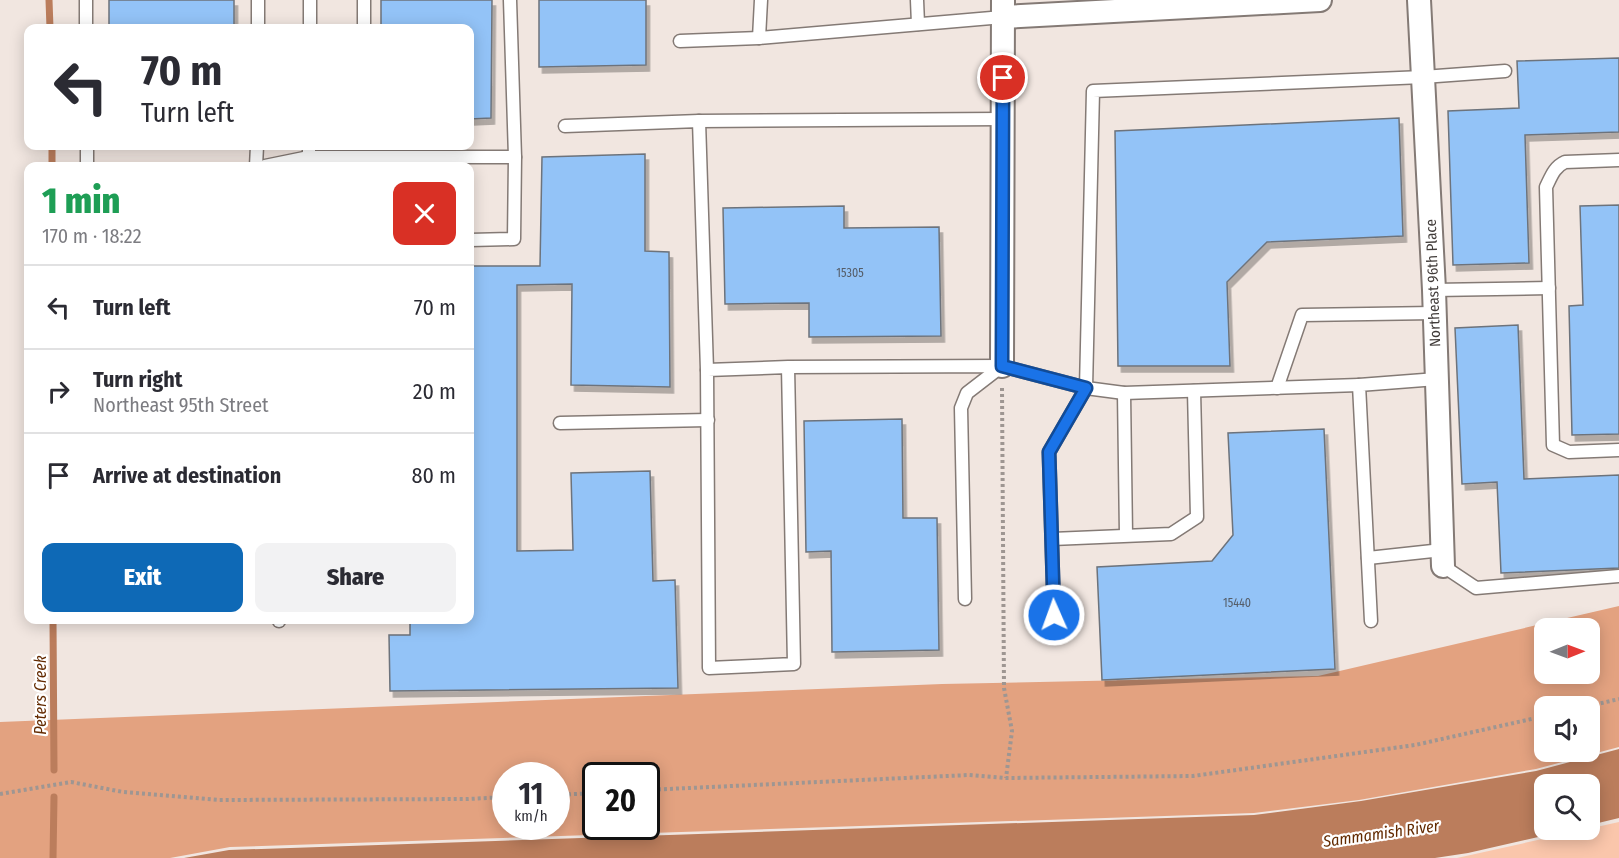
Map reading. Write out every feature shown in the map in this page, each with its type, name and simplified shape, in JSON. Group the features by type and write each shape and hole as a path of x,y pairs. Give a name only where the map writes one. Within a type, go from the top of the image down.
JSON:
{"street":[{"path":"1002,366 1003,9 1320,0"},
{"name":"Northeast 96th Place","path":"1419,0 1434,290 1443,558"}],"lane":[{"path":"86,0 86,24"},
{"path":"258,0 258,24"},
{"path":"310,0 310,24"},
{"path":"364,0 364,24"},
{"path":"474,240 514,239 515,157 510,0"},
{"path":"759,38 761,0"},
{"path":"917,0 918,24"},
{"path":"680,41 759,38 918,24 1003,9"},
{"path":"1054,615 1049,452 1086,388 1093,91 1423,77 1505,71"},
{"path":"565,126 699,121 1002,119"},
{"path":"699,121 708,420 709,668 794,664 788,368"},
{"path":"283,162 309,156 365,152 515,157"},
{"path":"1619,160 1565,162 1553,172 1546,187 1553,445 1569,452 1619,450"},
{"path":"1434,290 1549,288"},
{"path":"1277,388 1302,315 1434,313"},
{"path":"965,599 961,408 967,393 1002,366"},
{"path":"707,370 1002,366 1086,388 1124,393 1359,385 1437,379"},
{"path":"1359,385 1371,621"},
{"path":"1052,538 1171,534 1197,517 1194,391"},
{"path":"1124,393 1126,535"},
{"path":"560,423 708,420"},
{"path":"1368,558 1443,558 1476,588 1619,576"}],"path":[{"path":"1002,366 1004,688 1011,731 1006,778"},
{"path":"1600,703 1619,699"},
{"path":"660,789 969,775 1006,778 1193,776 1414,745 1534,718"},
{"path":"0,794 71,782 123,792 219,800 492,798"}],"shaded area":[{"path":"1619,606 1619,747 1600,752 1600,696 1534,696 1534,762 1562,762 1536,769 1359,800 1254,813 660,833 660,762 582,762 582,835 570,836 570,762 492,762 492,838 230,847 170,858 0,858 0,722 942,684 1318,676 1534,626 1534,684 1600,684 1600,618 1567,618"},
{"path":"1619,822 1619,858 1457,858 1538,840 1600,840 1600,826"}],"water":[{"name":"Sammamish River","path":"1619,749 1619,818 1600,823 1600,774 1534,774 1534,838 1435,858 184,858 229,850 582,838 582,840 660,840 660,835 1254,815 1361,801 1536,771 1570,762 1600,762 1600,754"}],"building":[{"path":"109,0 234,0 234,24 109,24"},
{"path":"381,0 492,0 491,118 474,119 474,24 381,24"},
{"path":"539,0 646,0 646,65 539,67"},
{"path":"1619,58 1619,132 1525,135 1529,263 1453,265 1448,111 1519,108 1517,61"},
{"path":"1399,118 1403,236 1267,242 1227,282 1230,366 1118,366 1115,131"},
{"path":"645,154 645,251 669,252 670,387 571,385 572,284 517,285 517,551 573,550 571,473 650,471 653,581 675,580 678,688 390,691 389,635 410,635 410,624 474,624 474,266 540,266 542,157"},
{"path":"1619,205 1619,434 1572,435 1569,306 1583,305 1580,206"},
{"path":"844,206 844,228 939,227 941,336 809,337 809,303 725,304 723,208"},
{"path":"1518,325 1524,479 1619,475 1619,568 1501,573 1497,482 1462,484 1455,328"},
{"path":"902,419 903,518 937,518 939,650 832,652 831,551 806,552 804,421"},
{"path":"1324,429 1335,669 1102,680 1097,567 1212,561 1233,535 1228,433"}],"waterway":[{"name":"Peters Creek","path":"49,0 50,24"},
{"name":"Peters Creek","path":"52,150 52,162"},
{"name":"Peters Creek","path":"53,624 54,770"},
{"name":"Peters Creek","path":"53,858 54,797"}],"route":[{"path":"1003,78 1002,366 1086,388 1049,452 1054,615"}]}
